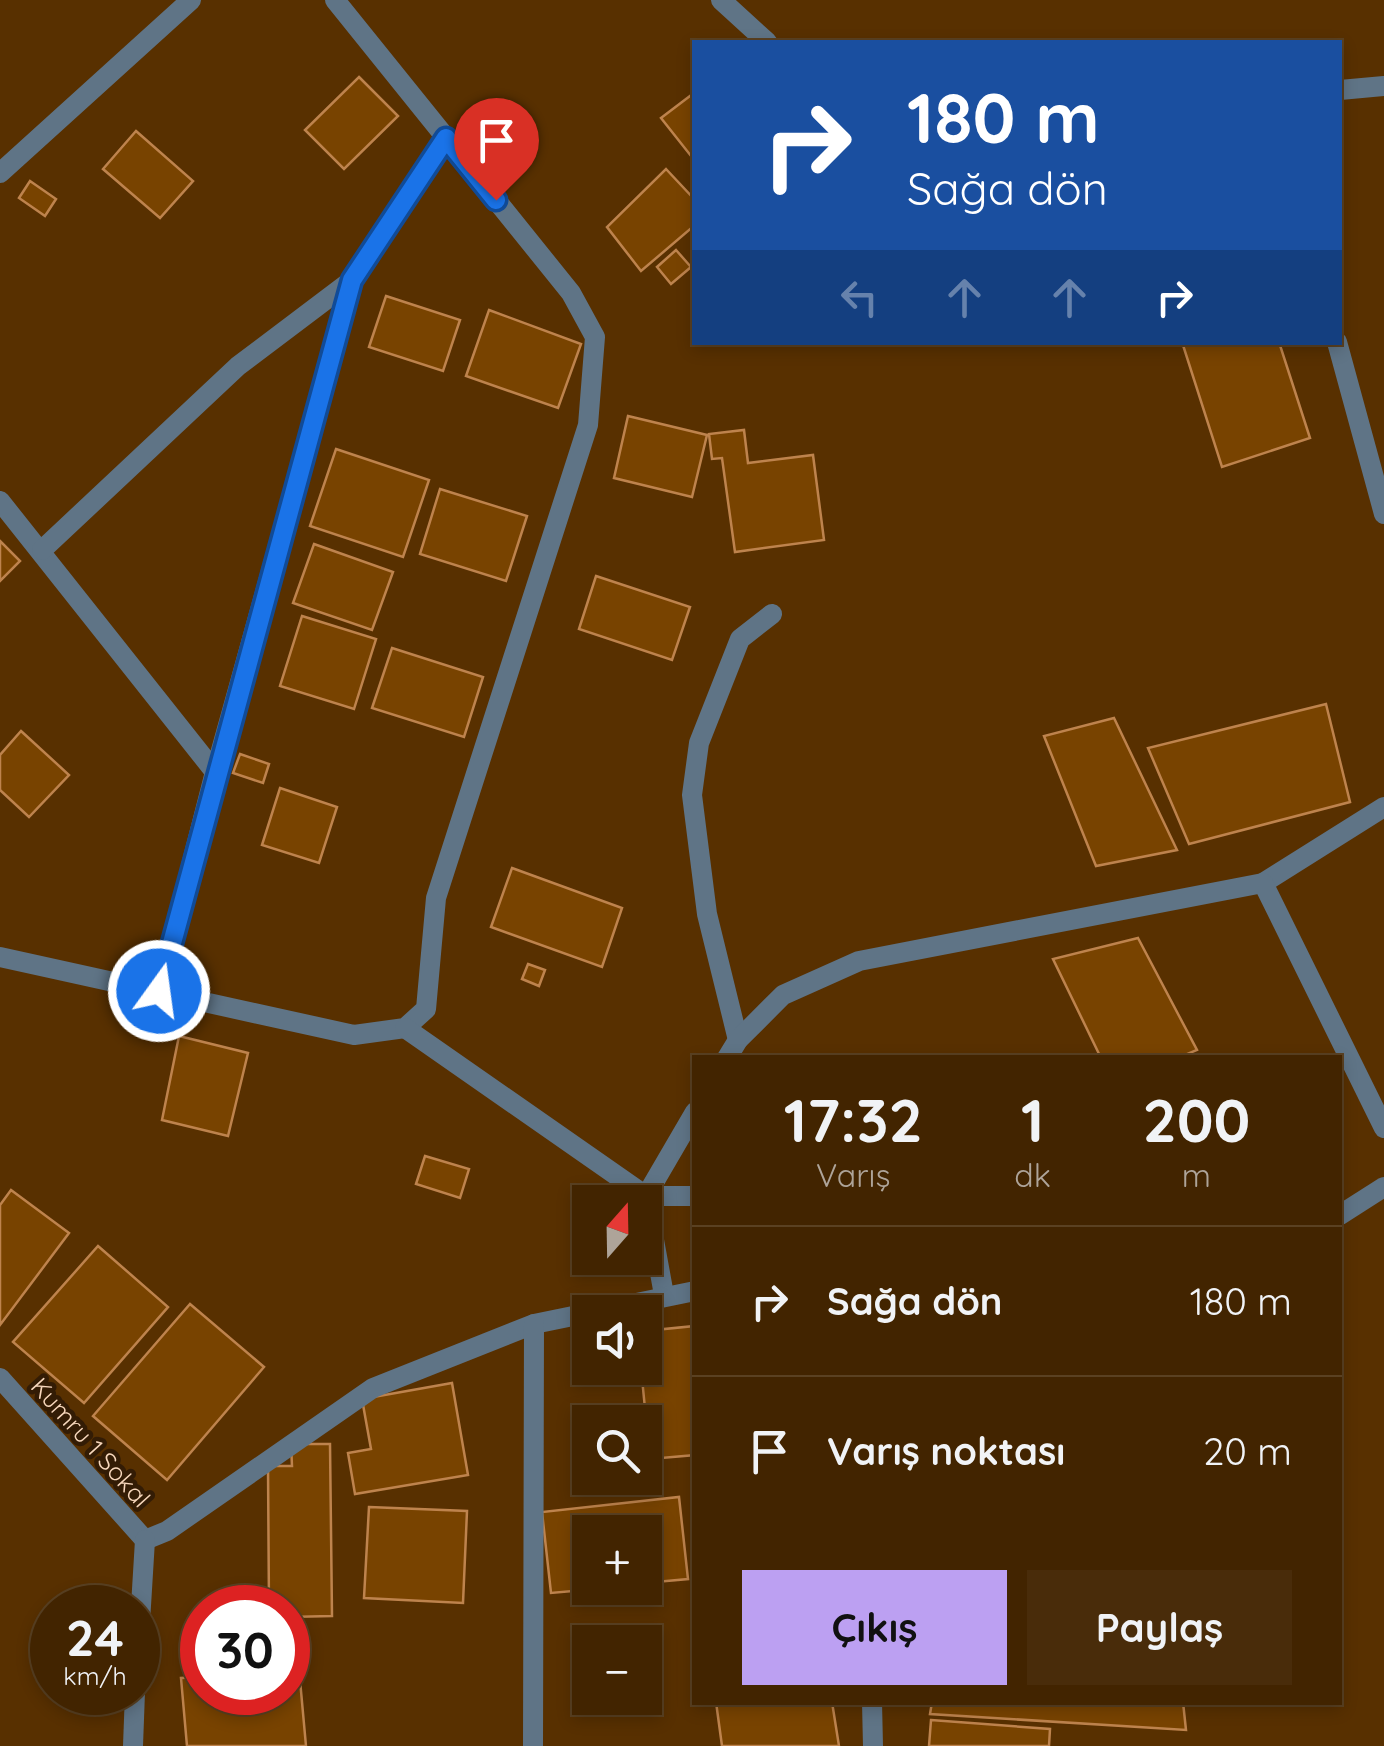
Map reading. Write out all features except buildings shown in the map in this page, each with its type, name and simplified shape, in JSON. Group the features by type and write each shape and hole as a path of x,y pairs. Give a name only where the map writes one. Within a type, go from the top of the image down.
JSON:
{"street":[{"path":"0,174 191,0"},
{"path":"0,957 354,1035 404,1028 426,1010 436,898 588,426 596,338 570,293 335,0"},
{"path":"721,0 765,40"},
{"path":"1342,90 1384,86"},
{"path":"159,991 215,772 352,280 446,138"},
{"path":"42,550 238,366 352,280"},
{"path":"1338,345 1384,514"},
{"path":"0,502 215,772"},
{"path":"732,1049 706,914 692,795 698,743 740,639 772,614"},
{"path":"732,1049 784,995 859,961 1263,883 1384,807"},
{"path":"1263,883 1384,1128"},
{"path":"404,1028 630,1185"},
{"path":"652,1185 692,1117"},
{"path":"1342,1214 1384,1187"},
{"path":"662,1196 692,1196"},
{"path":"660,1275 664,1295"},
{"path":"142,1585 145,1540 168,1531 373,1388 534,1324 692,1291"},
{"path":"533,1746 534,1324"},
{"name":"Kumru 1 Sokal","path":"0,1378 145,1540"},
{"path":"872,1705 873,1746"},
{"path":"132,1746 134,1715"}],"route":[{"path":"159,991 215,772 352,280 446,138 496,200"}]}
